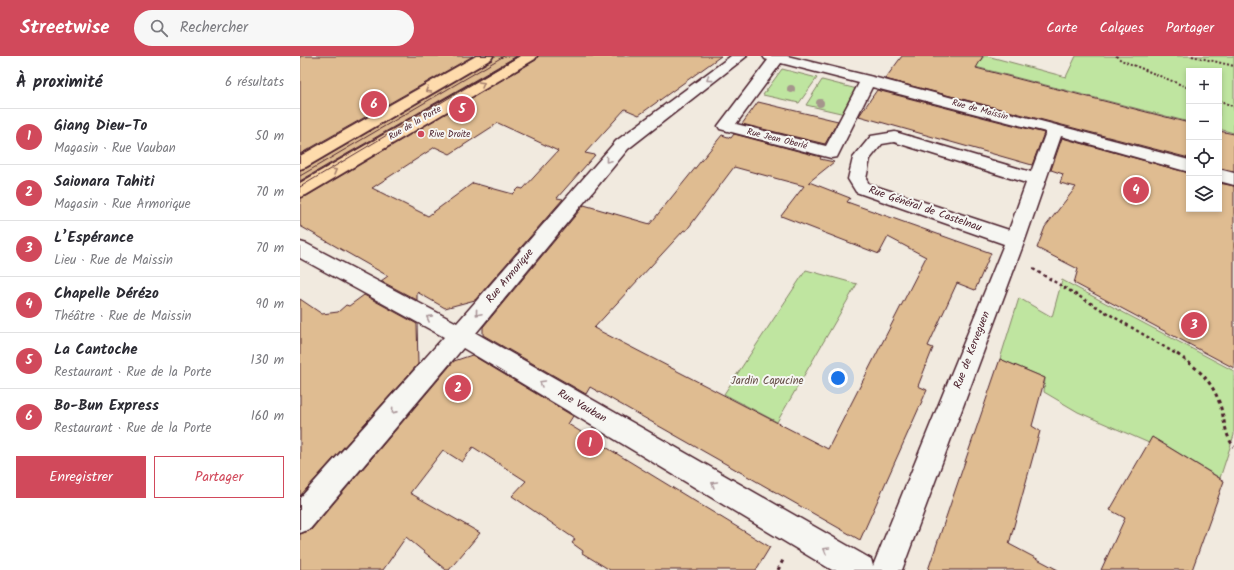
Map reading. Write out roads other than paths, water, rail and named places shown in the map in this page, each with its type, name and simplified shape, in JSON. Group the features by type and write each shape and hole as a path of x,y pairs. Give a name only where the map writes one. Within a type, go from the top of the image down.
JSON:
{"main road":[{"path":"300,163 486,56"},
{"name":"Rue de la Porte","path":"300,191 530,56"}],"street":[{"name":"Rue Armorique","path":"300,519 622,145 740,56"},
{"name":"Rue de Maissin","path":"774,57 1055,129 1186,165"},
{"name":"Rue Jean Oberlé","path":"774,57 726,126 832,153 868,80"},
{"name":"Rue de Kerveguen","path":"887,570 1014,240 1055,129"},
{"name":"Rue Général de Castelnau","path":"1014,240 862,188 857,179 862,158 877,140 895,137 1036,180"},
{"path":"1222,176 1234,179"},
{"name":"Rue Vauban","path":"300,249 460,335 860,570"}],"tram line":[{"path":"300,176 504,56"},
{"path":"300,187 519,56"}],"place":[{"name":"Bo-Bun Express","path":"374,104"},
{"name":"La Cantoche","path":"462,109"},
{"name":"Rive Droite","path":"421,134"},
{"name":"Chapelle Dérézo","path":"1136,190"},
{"name":"L’Espérance","path":"1194,325"},
{"name":"Saionara Tahiti","path":"458,388"},
{"name":"Giang Dieu-To","path":"590,443"}],"park label":[{"name":"Jardin Capucine","path":"767,381"}]}
